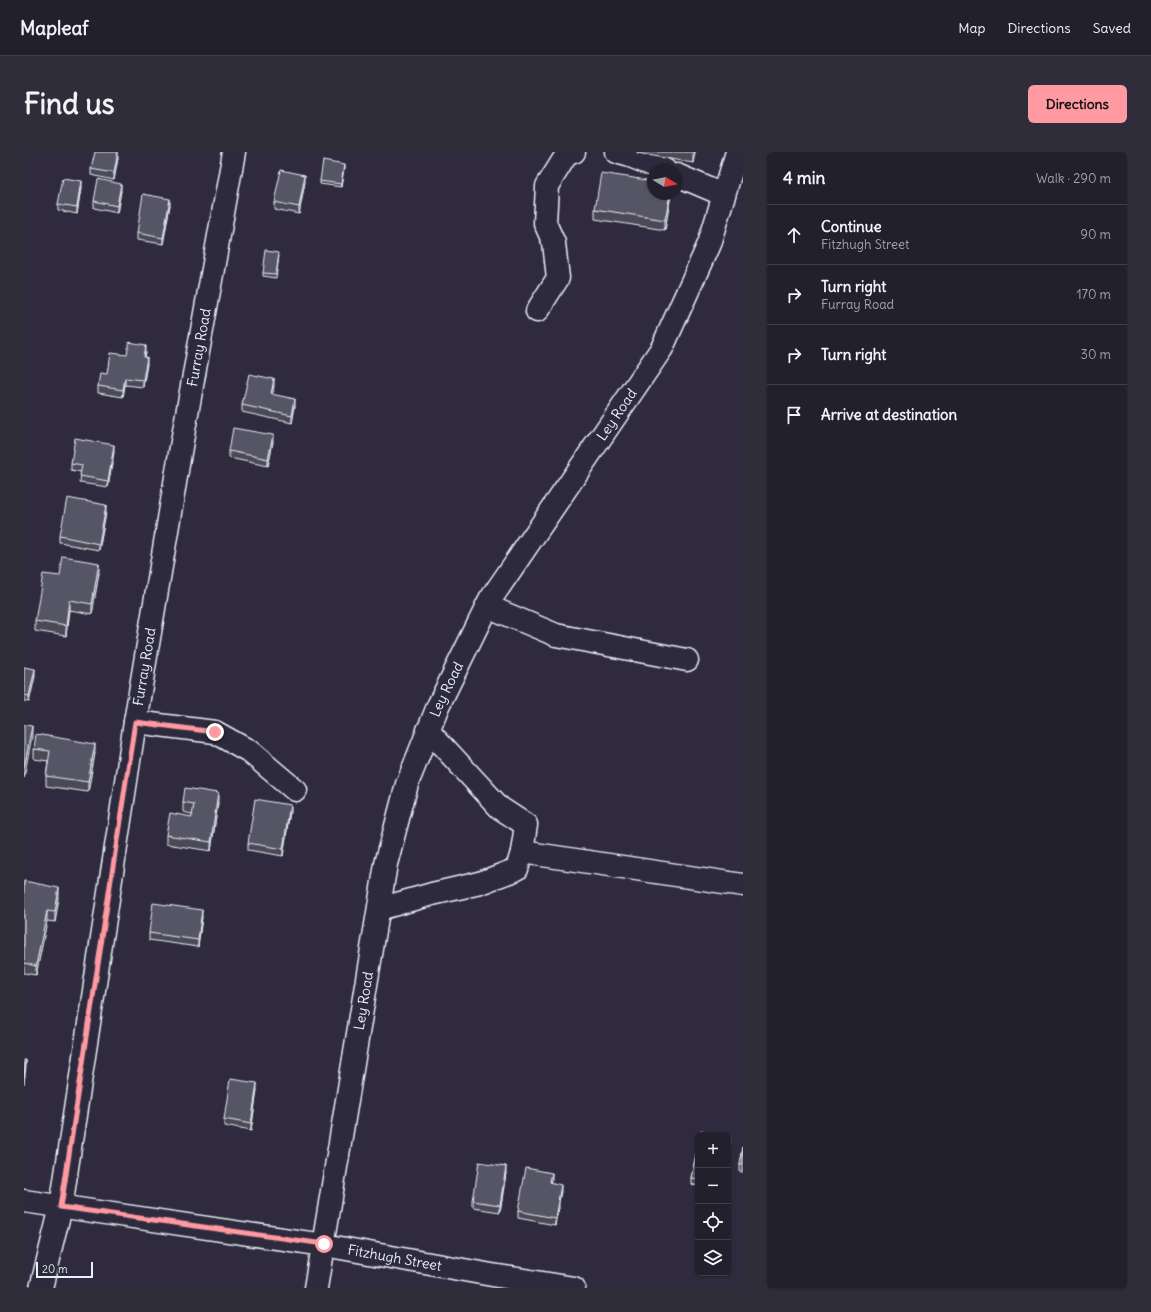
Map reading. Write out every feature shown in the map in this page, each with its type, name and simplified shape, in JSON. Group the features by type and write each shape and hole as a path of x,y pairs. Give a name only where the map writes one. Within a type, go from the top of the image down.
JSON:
{"street":[{"name":"Furray Road","path":"41,1288 61,1207 135,722 234,152"},
{"path":"537,310 558,278 554,243 545,224 547,186 567,154 574,152"},
{"path":"616,152 650,164"},
{"name":"Ley Road","path":"316,1288 386,864 407,784 438,706 490,600 662,348 709,244 737,152"},
{"path":"683,178 724,195"},
{"path":"487,606 556,635 687,660"},
{"path":"135,722 215,732 249,751 295,790"},
{"path":"379,909 432,894 480,883 517,869 522,852 526,825 500,808 428,730"},
{"path":"522,852 743,885"},
{"name":"Fitzhugh Street","path":"24,1201 324,1244 492,1275 574,1288"}],"building":[{"path":"95,152 118,152 114,173 91,169"},
{"path":"323,161 344,165 341,184 320,181"},
{"path":"281,170 305,175 299,207 274,202"},
{"path":"601,173 647,180 647,200 669,200 665,220 595,209"},
{"path":"63,178 81,181 77,207 58,204"},
{"path":"98,179 121,184 117,206 94,201"},
{"path":"143,194 170,199 163,238 137,233"},
{"path":"266,250 279,252 276,274 263,273"},
{"path":"129,342 146,345 144,357 147,357 143,380 125,378 123,390 98,386 100,373 107,374 110,353 127,355"},
{"path":"249,374 274,379 271,394 295,399 292,416 242,405"},
{"path":"233,428 273,435 268,459 229,451"},
{"path":"75,438 114,445 108,481 80,476 82,465 71,463"},
{"path":"67,498 106,505 99,544 60,536"},
{"path":"63,557 99,563 92,604 69,600 66,626 35,621 43,574 60,576"},
{"path":"24,667 35,669 29,696 24,695"},
{"path":"24,725 32,726 24,768"},
{"path":"36,734 95,744 88,782 46,776 50,751 34,749"},
{"path":"185,788 218,793 211,842 166,835 170,813 192,817 194,804 183,802"},
{"path":"255,799 290,805 283,849 248,843"},
{"path":"24,881 59,888 55,912 47,911 36,966 24,963"},
{"path":"153,903 202,910 198,940 149,933"},
{"path":"24,1060 26,1060 24,1077"},
{"path":"230,1079 257,1083 251,1124 224,1119"},
{"path":"743,1147 743,1165 740,1165"},
{"path":"695,1159 695,1179 691,1178"},
{"path":"479,1162 506,1166 500,1205 473,1201"},
{"path":"526,1168 552,1173 550,1182 561,1185 555,1218 518,1211"}],"route":[{"path":"215,732 135,722 61,1207 324,1244"}]}
